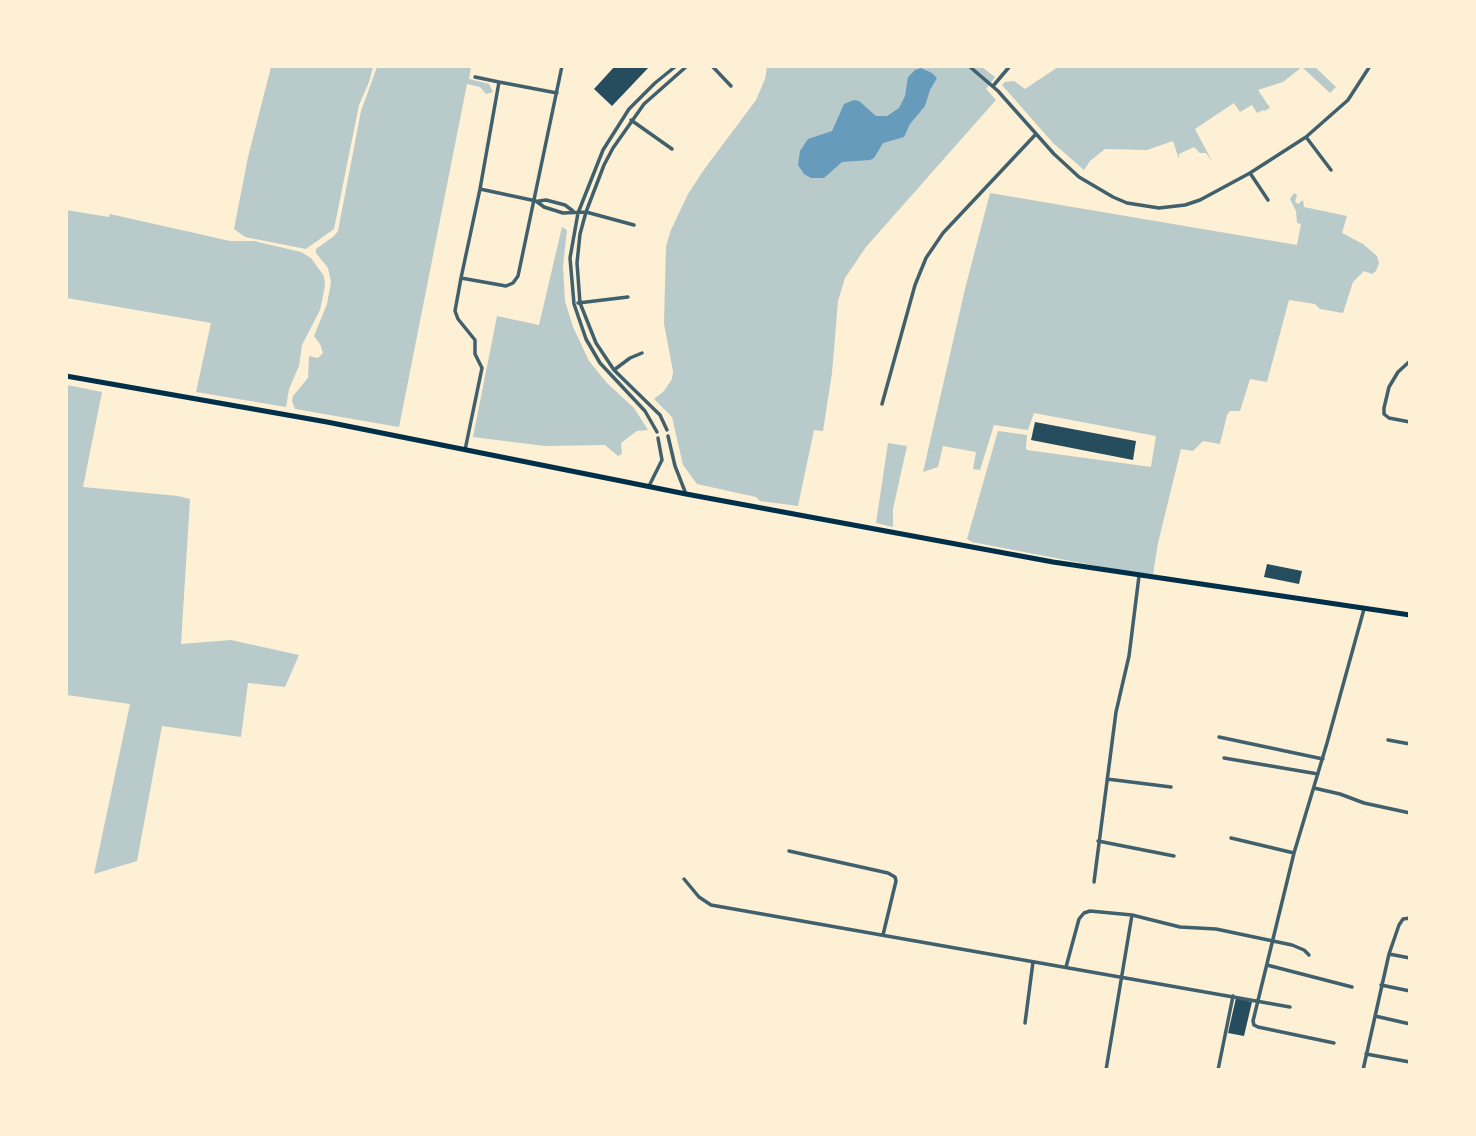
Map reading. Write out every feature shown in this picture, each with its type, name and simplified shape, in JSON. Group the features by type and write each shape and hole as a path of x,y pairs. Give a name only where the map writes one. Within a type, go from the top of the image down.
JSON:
{"main road":[{"path":"66,376 327,422 686,494 1040,560 1409,615"}],"street":[{"path":"461,278 501,286 513,283 518,276 562,66"},
{"path":"649,486 660,466 658,435 645,411 609,374 586,339 574,304 569,264 577,212 598,160 624,116 676,66"},
{"path":"686,494 675,466 664,421 614,370 590,332 580,303 577,255 586,212 604,165 631,120 653,95 687,66"},
{"path":"712,66 731,86"},
{"path":"969,66 993,86 1035,134 1086,181 1113,197 1142,206 1160,208 1200,200 1250,173 1306,137 1348,100 1370,66"},
{"path":"993,86 1010,66"},
{"path":"475,77 557,93"},
{"path":"465,450 482,372 475,354 475,340 455,311 499,82"},
{"path":"624,116 672,149"},
{"path":"882,404 915,285 926,258 943,233 1035,134"},
{"path":"1306,137 1331,170"},
{"path":"1250,173 1268,200"},
{"path":"480,189 535,201 546,200 565,205 577,212"},
{"path":"535,201 563,213 586,212 634,225"},
{"path":"574,304 628,297"},
{"path":"609,374 642,353"},
{"path":"1409,361 1393,380 1386,394 1384,414 1389,418 1409,422"},
{"path":"660,446 670,444"},
{"path":"1094,882 1116,712 1129,656 1139,576"},
{"path":"1334,1043 1254,1025 1271,942 1294,853 1364,609"},
{"path":"1219,737 1323,759"},
{"path":"1388,740 1409,744"},
{"path":"1224,758 1318,774"},
{"path":"1107,779 1171,787"},
{"path":"1314,788 1409,813"},
{"path":"1231,838 1294,853"},
{"path":"1098,841 1174,856"},
{"path":"789,851 888,873 895,877 883,935"},
{"path":"684,879 699,897 711,905 1290,1007"},
{"path":"1066,967 1079,919 1090,911 1132,915 1187,928 1216,929 1298,947 1309,956"},
{"path":"1106,1069 1132,915"},
{"path":"1363,1069 1389,954 1399,925 1403,919 1409,918"},
{"path":"1389,954 1409,958"},
{"path":"1025,1023 1033,962"},
{"path":"1266,964 1352,987"},
{"path":"1381,985 1409,991"},
{"path":"1218,1069 1233,996"},
{"path":"1375,1016 1409,1024"},
{"path":"1366,1054 1409,1062"}],"shaded area":[{"path":"271,67 373,67 359,105 334,229 306,249 245,237 234,229 248,157"},
{"path":"377,67 471,67 469,79 489,84 493,92 486,94 480,87 467,84 399,427 295,409 292,401 308,378 309,356 318,358 323,353 314,336 327,304 331,282 328,268 316,253 316,249 338,231 361,111"},
{"path":"767,67 982,67 995,77 986,89 996,100 866,247 845,278 838,301 832,373 823,431 814,430 798,506 760,501 756,497 697,484 683,465 672,417 654,399 664,391 672,379 673,371 664,324 666,246 671,230 688,194 703,171 756,100"},
{"path":"1058,67 1302,67 1283,82 1258,90 1270,108 1257,113 1252,105 1240,112 1234,103 1195,129 1212,161 1206,153 1200,153 1194,147 1179,154 1179,159 1173,141 1147,150 1105,149 1090,161 1084,170 1053,143 1002,85 1014,81 1025,89"},
{"path":"1302,67 1315,67 1336,87 1330,93"},
{"path":"990,193 1297,245 1301,224 1297,223 1296,211 1290,199 1294,193 1297,195 1295,202 1298,204 1303,200 1304,207 1347,216 1342,233 1363,244 1377,256 1379,263 1376,271 1372,274 1364,271 1353,282 1343,313 1320,309 1315,304 1289,300 1267,382 1250,379 1240,411 1230,411 1227,415 1220,444 1203,441 1193,451 1181,449 1153,574 1118,570 967,539 998,431 1027,435 1027,450 1151,467 1156,436 1034,413 1028,430 994,425 980,470 973,469 976,452 943,446 938,467 923,472"},
{"path":"66,210 109,217 110,214 230,241 254,241 301,252 311,258 324,276 325,286 320,310 302,345 299,366 289,389 286,407 196,392 211,323 67,298"},
{"path":"562,227 567,230 563,266 565,301 573,327 589,361 607,383 634,408 648,430 637,431 621,443 622,454 618,456 605,445 545,446 473,437 497,316 539,325"},
{"path":"67,385 102,392 83,487 190,499 181,644 231,640 299,655 285,687 248,683 241,737 162,726 137,861 94,874 130,704 67,695"},
{"path":"888,443 907,446 893,509 893,527 876,523"}],"water":[{"path":"921,68 937,78 925,106 910,124 904,137 883,143 870,160 842,162 824,178 811,178 804,174 798,165 800,151 808,139 832,131 844,104 859,101 876,116 887,116 899,108 905,96 908,77"}],"building":[{"path":"615,66 650,66 612,106 594,89"},
{"path":"1035,422 1136,441 1133,460 1031,440"},
{"path":"1267,564 1302,571 1299,584 1264,577"},
{"path":"1236,998 1252,1002 1244,1036 1228,1033"}]}
